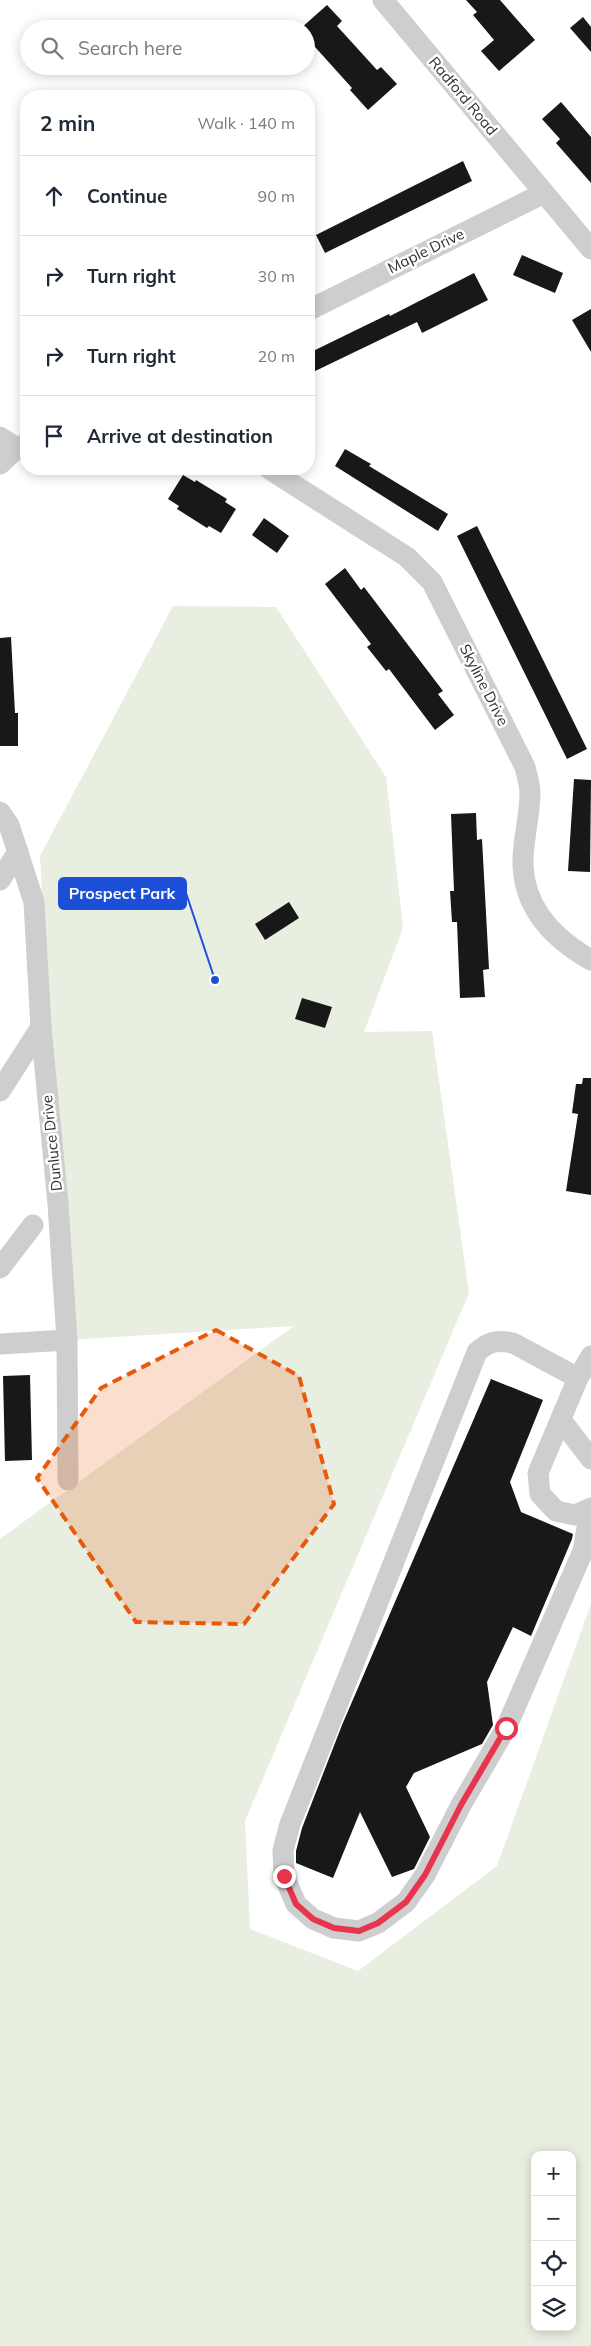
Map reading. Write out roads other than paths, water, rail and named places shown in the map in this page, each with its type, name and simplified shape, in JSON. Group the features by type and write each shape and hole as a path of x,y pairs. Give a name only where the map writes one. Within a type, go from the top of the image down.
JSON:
{"street":[{"name":"Radford Road","path":"382,0 591,248"},
{"name":"Maple Drive","path":"315,307 544,193"},
{"path":"0,464 14,443"},
{"name":"Skyline Drive","path":"278,475 407,557 432,582 526,767 530,791 523,865 529,897 547,928 578,953 591,960"},
{"name":"Dunluce Drive","path":"0,812 9,825 34,902 41,1027 58,1204 67,1340 68,1480"},
{"path":"0,880 18,852"},
{"path":"0,1091 41,1027"},
{"path":"0,1268 32,1225"},
{"path":"0,1344 67,1340"},
{"path":"578,1378 513,1343 502,1340 488,1342 477,1352 290,1824 283,1850 284,1876 296,1904 313,1919 334,1928 359,1931 372,1926 406,1902 425,1875 461,1805 506,1728 582,1551 590,1509"},
{"path":"590,1509 575,1515 556,1511 540,1494 538,1473 578,1378 591,1356"},
{"path":"561,1420 591,1459"}],"place":[{"name":"Prospect Park","path":"215,980"}]}
